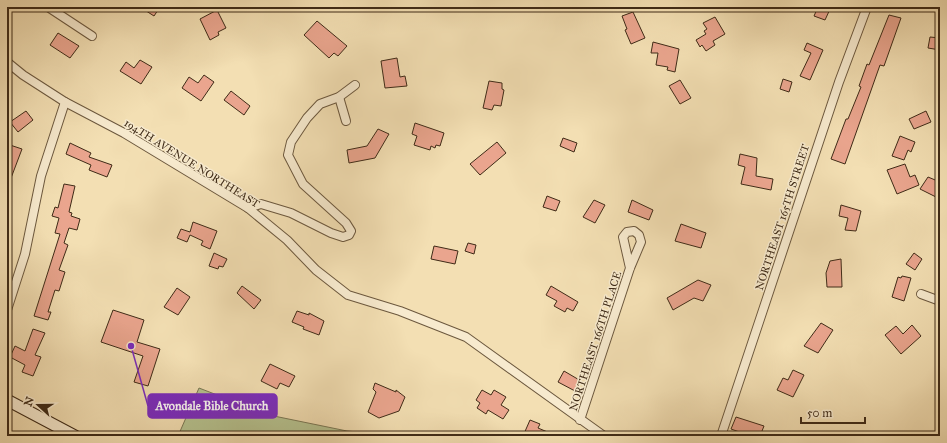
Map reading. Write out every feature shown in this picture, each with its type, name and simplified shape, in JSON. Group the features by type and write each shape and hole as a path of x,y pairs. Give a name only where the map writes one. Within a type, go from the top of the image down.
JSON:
{"main road":[{"path":"7,400 75,436"}],"street":[{"path":"48,7 92,36"},
{"name":"NORTHEAST 165TH STREET","path":"721,436 838,82 867,7"},
{"name":"194TH AVENUE NORTHEAST","path":"7,62 23,75 65,102 124,133 248,208 287,240 316,270 348,295 400,311 466,337 604,436"},
{"path":"248,208 261,204 291,213 331,233 343,237 349,235 351,231 346,223 303,184 288,155 290,142 307,118 320,104 339,97 355,85"},
{"path":"339,97 346,121"},
{"path":"7,310 25,254 41,176 65,102"},
{"name":"NORTHEAST 166TH PLACE","path":"580,420 630,268"},
{"path":"921,294 940,301"}],"green space":[{"path":"199,388 269,415 347,431 402,436 178,436"}],"building":[{"path":"140,7 160,7 154,16"},
{"path":"818,7 831,7 825,20 814,16"},
{"path":"217,10 226,28 218,32 219,35 210,40 200,19"},
{"path":"633,12 645,38 631,44 625,30 627,29 622,16"},
{"path":"889,15 901,18 884,66 880,65 845,164 831,159 846,119 848,119 861,87 859,86 867,64 869,65"},
{"path":"715,17 725,34 713,41 715,45 706,51 702,45 700,47 696,40 706,34 704,31 707,29 703,23"},
{"path":"317,21 347,46 338,56 334,53 329,58 304,35"},
{"path":"58,33 79,46 70,58 50,45"},
{"path":"930,37 940,38 940,50 928,48"},
{"path":"653,42 679,49 675,72 667,70 668,67 656,65 658,53 651,53"},
{"path":"807,43 823,50 810,80 800,76 811,53 804,50"},
{"path":"397,58 400,77 405,76 407,86 385,88 381,61"},
{"path":"140,60 152,67 141,84 120,71 126,62 134,68"},
{"path":"204,75 214,82 201,101 182,88 189,77 198,83"},
{"path":"783,79 792,82 789,92 780,89"},
{"path":"680,80 691,98 680,104 669,86"},
{"path":"489,81 502,83 502,89 504,90 501,106 494,105 492,110 483,108"},
{"path":"231,91 250,106 244,115 224,100"},
{"path":"26,111 33,120 18,132 10,122"},
{"path":"926,111 931,122 914,129 909,119"},
{"path":"415,123 444,133 440,146 436,145 435,148 431,146 430,150 414,145 417,136 412,134"},
{"path":"378,129 389,134 375,158 349,163 347,150 367,146"},
{"path":"900,136 915,142 911,152 908,150 904,160 892,156"},
{"path":"563,138 577,143 574,152 560,146"},
{"path":"497,142 506,153 480,175 470,164"},
{"path":"70,143 91,153 89,157 112,165 107,177 89,170 91,165 66,154"},
{"path":"10,145 22,149 8,186 7,152"},
{"path":"740,154 757,158 756,176 773,179 771,190 741,184 745,167 738,165"},
{"path":"905,164 910,177 915,175 919,185 897,194 887,170"},
{"path":"928,177 940,182 940,199 920,189"},
{"path":"64,184 75,186 69,212 72,213 71,216 80,219 77,230 69,228 64,243 68,245 59,270 65,272 59,291 55,290 48,312 51,312 48,320 34,316 60,234 55,233 59,218 52,216 55,207 58,208"},
{"path":"547,196 560,201 556,211 543,207"},
{"path":"594,200 605,205 595,223 583,217"},
{"path":"632,200 653,210 649,220 628,212"},
{"path":"841,205 861,211 856,231 845,230 848,218 839,216"},
{"path":"193,222 217,231 210,249 201,245 203,241 190,235 187,242 177,238 181,229 190,232"},
{"path":"681,224 706,233 701,248 675,241"},
{"path":"468,243 476,245 474,254 465,251"},
{"path":"434,246 458,251 455,264 431,259"},
{"path":"214,253 227,259 223,267 219,266 218,269 209,266"},
{"path":"914,253 922,259 915,270 906,264"},
{"path":"841,259 842,287 827,287 826,273 830,261"},
{"path":"902,276 911,278 904,301 892,297 898,277 901,278"},
{"path":"698,280 711,285 703,301 694,298 673,310 667,298"},
{"path":"242,286 261,300 254,309 237,293"},
{"path":"551,286 578,302 573,311 567,308 565,312 554,306 557,301 546,295"},
{"path":"177,288 190,297 178,315 164,307"},
{"path":"113,310 144,320 137,342 160,349 148,386 134,382 143,356 101,342"},
{"path":"297,311 309,315 309,313 324,321 319,335 303,329 304,327 292,322"},
{"path":"821,323 833,330 818,353 804,346"},
{"path":"912,325 921,336 901,354 885,335 896,326 903,334"},
{"path":"33,329 45,333 35,355 41,357 33,376 22,372 25,365 10,357 15,346 25,351"},
{"path":"270,364 295,376 289,387 280,383 277,389 261,381"},
{"path":"793,370 804,375 793,397 777,390 783,378 788,380"},
{"path":"564,371 581,381 575,391 558,382"},
{"path":"375,383 396,392 396,390 405,397 399,411 379,418 368,412 376,392 373,389"},
{"path":"482,390 491,395 494,390 506,397 501,405 509,410 503,419 488,410 486,414 477,408 480,403 476,400"},
{"path":"736,417 764,426 760,436 745,436 745,434 731,429"},
{"path":"530,420 540,424 538,428 557,436 523,436"}],"place":[{"name":"Avondale Bible Church","path":"131,346"}]}
